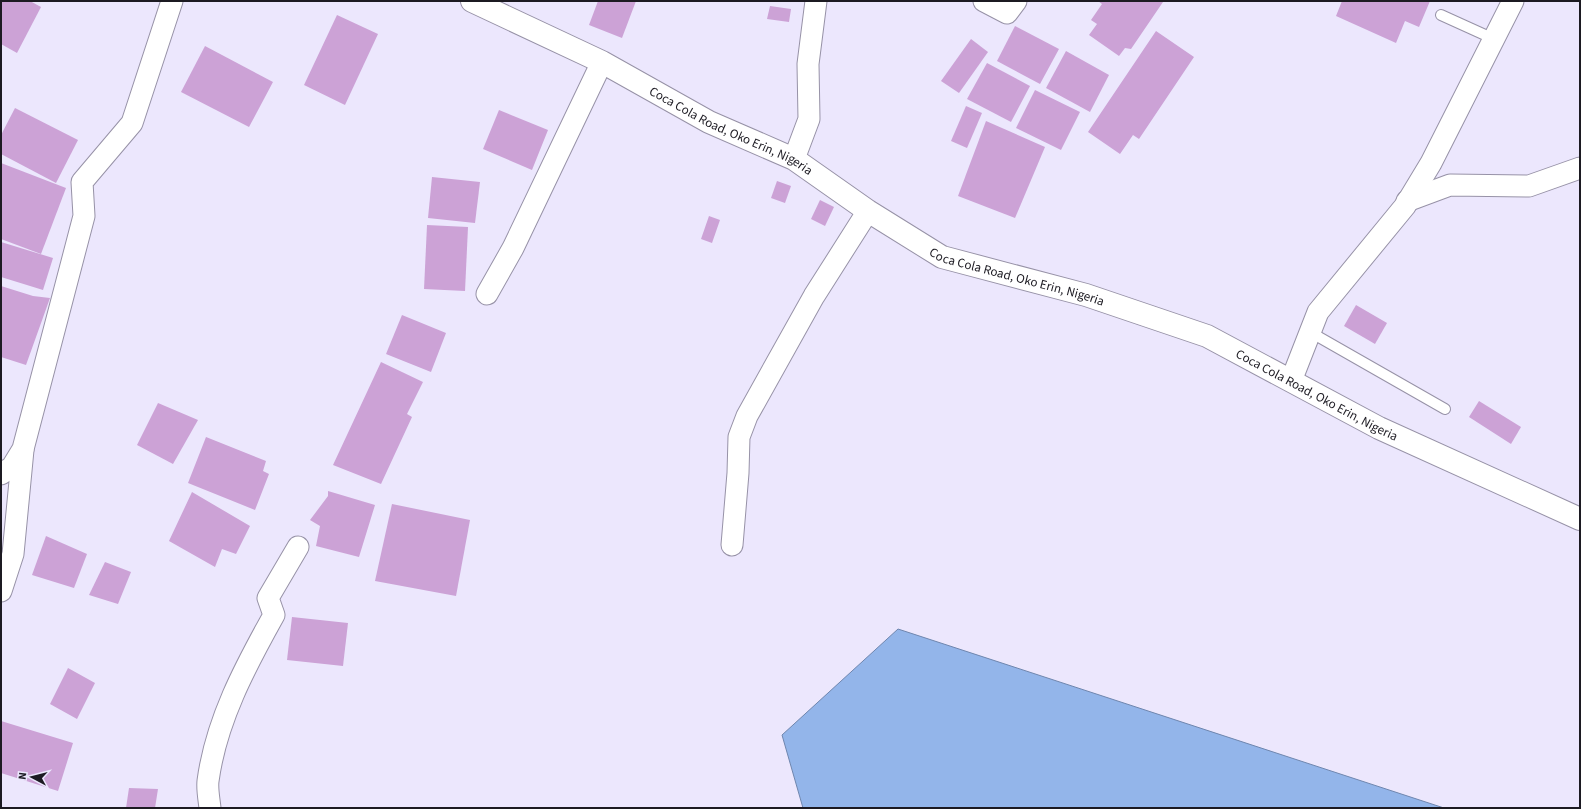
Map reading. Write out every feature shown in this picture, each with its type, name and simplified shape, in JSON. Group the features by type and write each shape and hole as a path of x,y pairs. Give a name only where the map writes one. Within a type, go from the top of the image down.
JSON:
{"street":[{"path":"1,591 13,554 23,449 84,216 82,182 132,123 172,1"},
{"name":"Coca Cola Road, Oko Erin, Nigeria","path":"472,1 602,62 709,122 794,159 868,211 942,257 1086,295 1207,336 1379,428 1580,519"},
{"path":"794,159 809,119 808,64 816,1"},
{"path":"984,1 1007,13 1016,1"},
{"path":"1291,381 1318,312 1407,201 1431,163 1513,1"},
{"path":"487,294 513,248 602,62"},
{"path":"1407,201 1450,186 1529,186 1580,168"},
{"path":"732,546 738,473 738,437 747,416 814,296 868,211"},
{"path":"1,474 12,467 23,449"},
{"path":"210,808 208,782 216,739 247,664 274,615 268,598 298,547"}],"lane":[{"path":"1441,15 1494,39"},
{"path":"1310,332 1445,409"}],"water":[{"path":"898,629 1444,808 803,808 782,735"}],"building":[{"path":"1,1 30,1 41,7 17,53 1,44"},
{"path":"598,1 636,1 622,38 589,25"},
{"path":"1098,1 1163,2 1131,49 1125,48 1119,56 1089,35 1097,24 1091,20 1102,4"},
{"path":"1342,1 1430,1 1419,27 1405,21 1396,43 1336,16"},
{"path":"770,6 791,9 789,22 767,19"},
{"path":"337,15 378,34 345,105 304,85"},
{"path":"1015,26 1059,49 1040,84 997,61"},
{"path":"1156,31 1194,57 1139,139 1133,135 1120,154 1088,132"},
{"path":"971,39 988,52 959,93 941,81"},
{"path":"205,46 273,82 249,127 181,92"},
{"path":"1066,51 1109,75 1090,112 1046,88"},
{"path":"987,63 1030,86 1011,122 967,99"},
{"path":"1035,90 1080,112 1061,150 1016,128"},
{"path":"966,106 982,113 967,148 951,141"},
{"path":"15,108 78,140 56,183 1,154 1,135"},
{"path":"499,110 548,130 532,170 483,149"},
{"path":"986,121 1045,147 1015,218 958,196"},
{"path":"1,163 66,188 41,254 1,239"},
{"path":"432,177 480,182 475,223 428,218"},
{"path":"777,181 791,186 785,203 771,198"},
{"path":"820,200 834,207 825,226 811,219"},
{"path":"709,216 720,220 712,243 701,239"},
{"path":"427,225 468,227 465,291 424,289"},
{"path":"1,242 53,258 43,290 1,277"},
{"path":"1,286 33,296 50,298 26,365 1,357"},
{"path":"1356,305 1387,323 1375,344 1344,326"},
{"path":"402,315 446,333 431,372 386,354"},
{"path":"381,362 423,382 407,414 412,417 381,484 333,465"},
{"path":"1479,401 1521,427 1511,444 1469,417"},
{"path":"158,403 198,420 173,464 137,445"},
{"path":"206,437 266,461 263,471 269,474 255,510 188,483"},
{"path":"328,491 375,505 359,557 316,546 320,526 310,520 328,496"},
{"path":"192,492 250,526 236,554 222,549 215,567 169,541"},
{"path":"392,504 470,520 456,596 375,581"},
{"path":"46,536 87,554 74,588 32,575"},
{"path":"105,562 131,572 118,604 89,595"},
{"path":"292,617 348,623 343,666 287,660"},
{"path":"68,668 95,683 77,719 50,704"},
{"path":"1,721 73,743 58,791 1,773"},
{"path":"129,788 158,789 155,808 126,808"}]}
